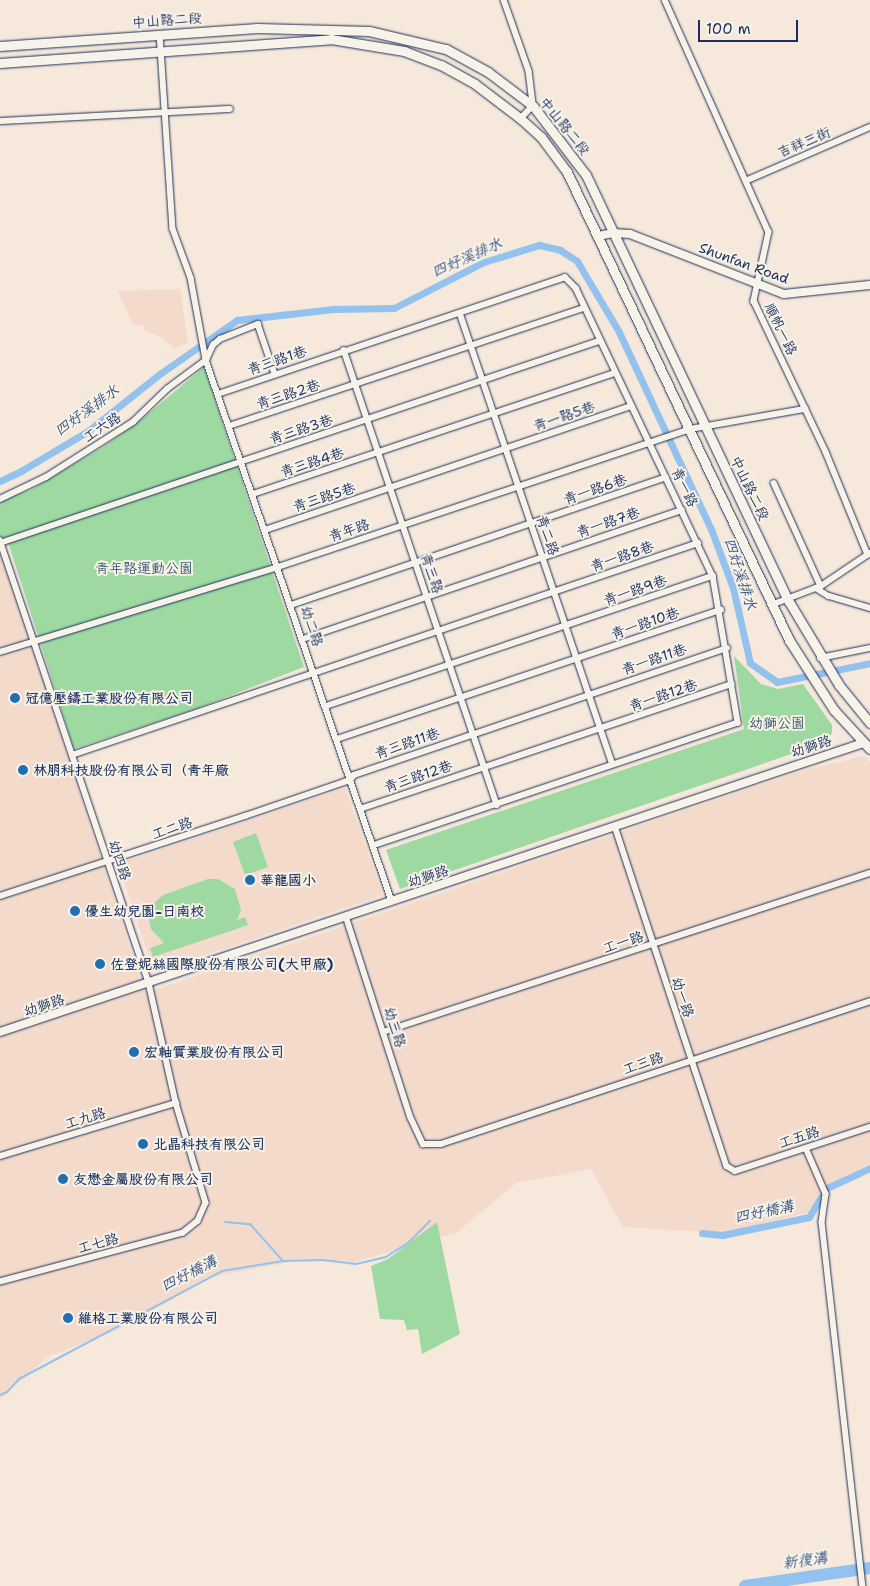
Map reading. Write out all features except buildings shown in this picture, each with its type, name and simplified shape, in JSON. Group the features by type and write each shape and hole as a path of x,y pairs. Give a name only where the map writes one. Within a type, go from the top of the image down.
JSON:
{"main road":[{"name":"中山路二段","path":"0,46 257,28 369,31 446,49 488,72 533,106 586,174 788,600 820,658 838,685 870,723"},
{"name":"中山路二段","path":"0,63 162,49 331,39 367,43 404,51 441,65 475,84 521,119 541,137 567,172 690,429 771,605 804,665 822,694 868,743"}],"street":[{"path":"504,0 530,71 533,106 521,119"},
{"name":"順帆一路","path":"664,0 748,180 769,232 754,301 850,505 869,554"},
{"name":"幼二路","path":"160,34 173,229 191,278 202,329 206,360 392,901"},
{"path":"0,121 230,109"},
{"name":"吉祥三街","path":"748,180 870,127"},
{"path":"598,236 613,233"},
{"name":"Shunfan Road","path":"613,233 630,234 784,294 870,285"},
{"name":"青一路","path":"565,277 576,288 599,341 650,442 713,576 721,610 738,723 613,764"},
{"name":"青三路1巷","path":"218,394 565,277"},
{"name":"青三路2巷","path":"229,426 584,308"},
{"name":"青二路","path":"460,313 613,764"},
{"path":"206,360 213,345 220,339 258,324 275,374"},
{"name":"青三路3巷","path":"2,541 599,341"},
{"name":"青三路","path":"344,350 497,805"},
{"name":"工六路","path":"0,499 96,447 132,422 167,389 206,360"},
{"name":"青三路4巷","path":"253,494 379,454 615,374"},
{"name":"青一路5巷","path":"390,488 631,406"},
{"name":"青年路","path":"0,652 34,644 278,567 690,429 805,409"},
{"name":"青一路6巷","path":"291,605 666,477"},
{"path":"774,483 819,587 829,596 870,608"},
{"name":"青三路5巷","path":"265,530 390,488"},
{"name":"青一路7巷","path":"303,639 682,510"},
{"name":"幼四路","path":"2,541 34,644 149,983 176,1103 206,1203 198,1221"},
{"name":"青一路8巷","path":"72,755 698,543"},
{"path":"771,605 819,587 869,554"},
{"name":"青一路9巷","path":"326,706 713,576"},
{"name":"青一路10巷","path":"337,739 462,699 721,610"},
{"name":"青一路11巷","path":"473,733 727,648"},
{"path":"820,658 870,648"},
{"name":"青一路12巷","path":"485,767 732,684"},
{"name":"青三路11巷","path":"350,780 354,775 473,733"},
{"name":"幼獅路","path":"0,1032 868,743"},
{"path":"373,846 613,764"},
{"name":"青三路12巷","path":"360,809 485,767"},
{"name":"工二路","path":"0,896 108,863 350,780"},
{"name":"幼一路","path":"615,826 652,946 727,1166 735,1171"},
{"name":"工一路","path":"383,1032 652,946 870,872"},
{"name":"幼三路","path":"346,916 411,1118 423,1144"},
{"name":"工三路","path":"423,1144 440,1144 870,1001"},
{"name":"工九路","path":"0,1156 176,1103"},
{"name":"工五路","path":"735,1171 870,1127"},
{"path":"806,1148 826,1194 822,1222 863,1583"},
{"name":"工七路","path":"0,1282 182,1233 198,1221"}],"shaded area":[{"path":"180,289 188,343 174,349 163,338 145,331 144,325 133,325 118,291"},
{"path":"0,548 145,993 802,771 863,756 870,762 870,1164 827,1185 815,1211 724,1233 623,1227 591,1169 516,1183 456,1233 354,1262 296,1261 211,1277 115,1331 49,1356 0,1399"},
{"name":"華龍國小","path":"345,788 383,895 154,972 118,864"}],"green space":[{"name":"青年路運動公園","path":"204,367 304,667 193,710 74,749 9,545 0,539 0,501 32,489 101,448 136,424"},
{"name":"幼獅公園","path":"734,656 761,684 778,689 803,684 832,725 832,733 826,742 400,889 386,850 744,729"},
{"path":"256,833 268,867 245,875 233,842"},
{"path":"208,879 218,879 235,889 241,910 237,920 245,917 248,925 153,957 150,948 164,943 151,929 149,920 155,902 163,895"},
{"path":"437,1222 460,1334 422,1354 418,1329 407,1330 404,1320 380,1319 371,1266 388,1259"}],"waterway":[{"name":"四好溪排水","path":"0,481 21,471 88,431 161,373 237,320 333,309 394,308 484,262 539,245 560,250 577,261 619,332 711,529 733,588 750,663 777,682 870,663"},
{"name":"四好橋溝","path":"829,1187 870,1168"},
{"name":"四好橋溝","path":"702,1233 722,1235 809,1217 821,1197"},
{"name":"四好橋溝","path":"0,1395 7,1392 19,1379 222,1271 283,1261 323,1260 356,1264 386,1257 409,1242 430,1221"},
{"path":"225,1222 250,1224 283,1261"},
{"name":"新復溝","path":"745,1586 870,1568"}],"place":[{"name":"冠億壓鑄工業股份有限公司","path":"15,698"},
{"name":"林朋科技股份有限公司（青年廠","path":"23,770"},
{"name":"華龍國小","path":"250,880"},
{"name":"優生幼兒園-日南校","path":"75,911"},
{"name":"佐登妮絲國際股份有限公司(大甲廠)","path":"100,964"},
{"name":"宏軸實業股份有限公司","path":"134,1052"},
{"name":"北晶科技有限公司","path":"143,1144"},
{"name":"友懋金屬股份有限公司","path":"63,1179"},
{"name":"維格工業股份有限公司","path":"68,1318"}]}
